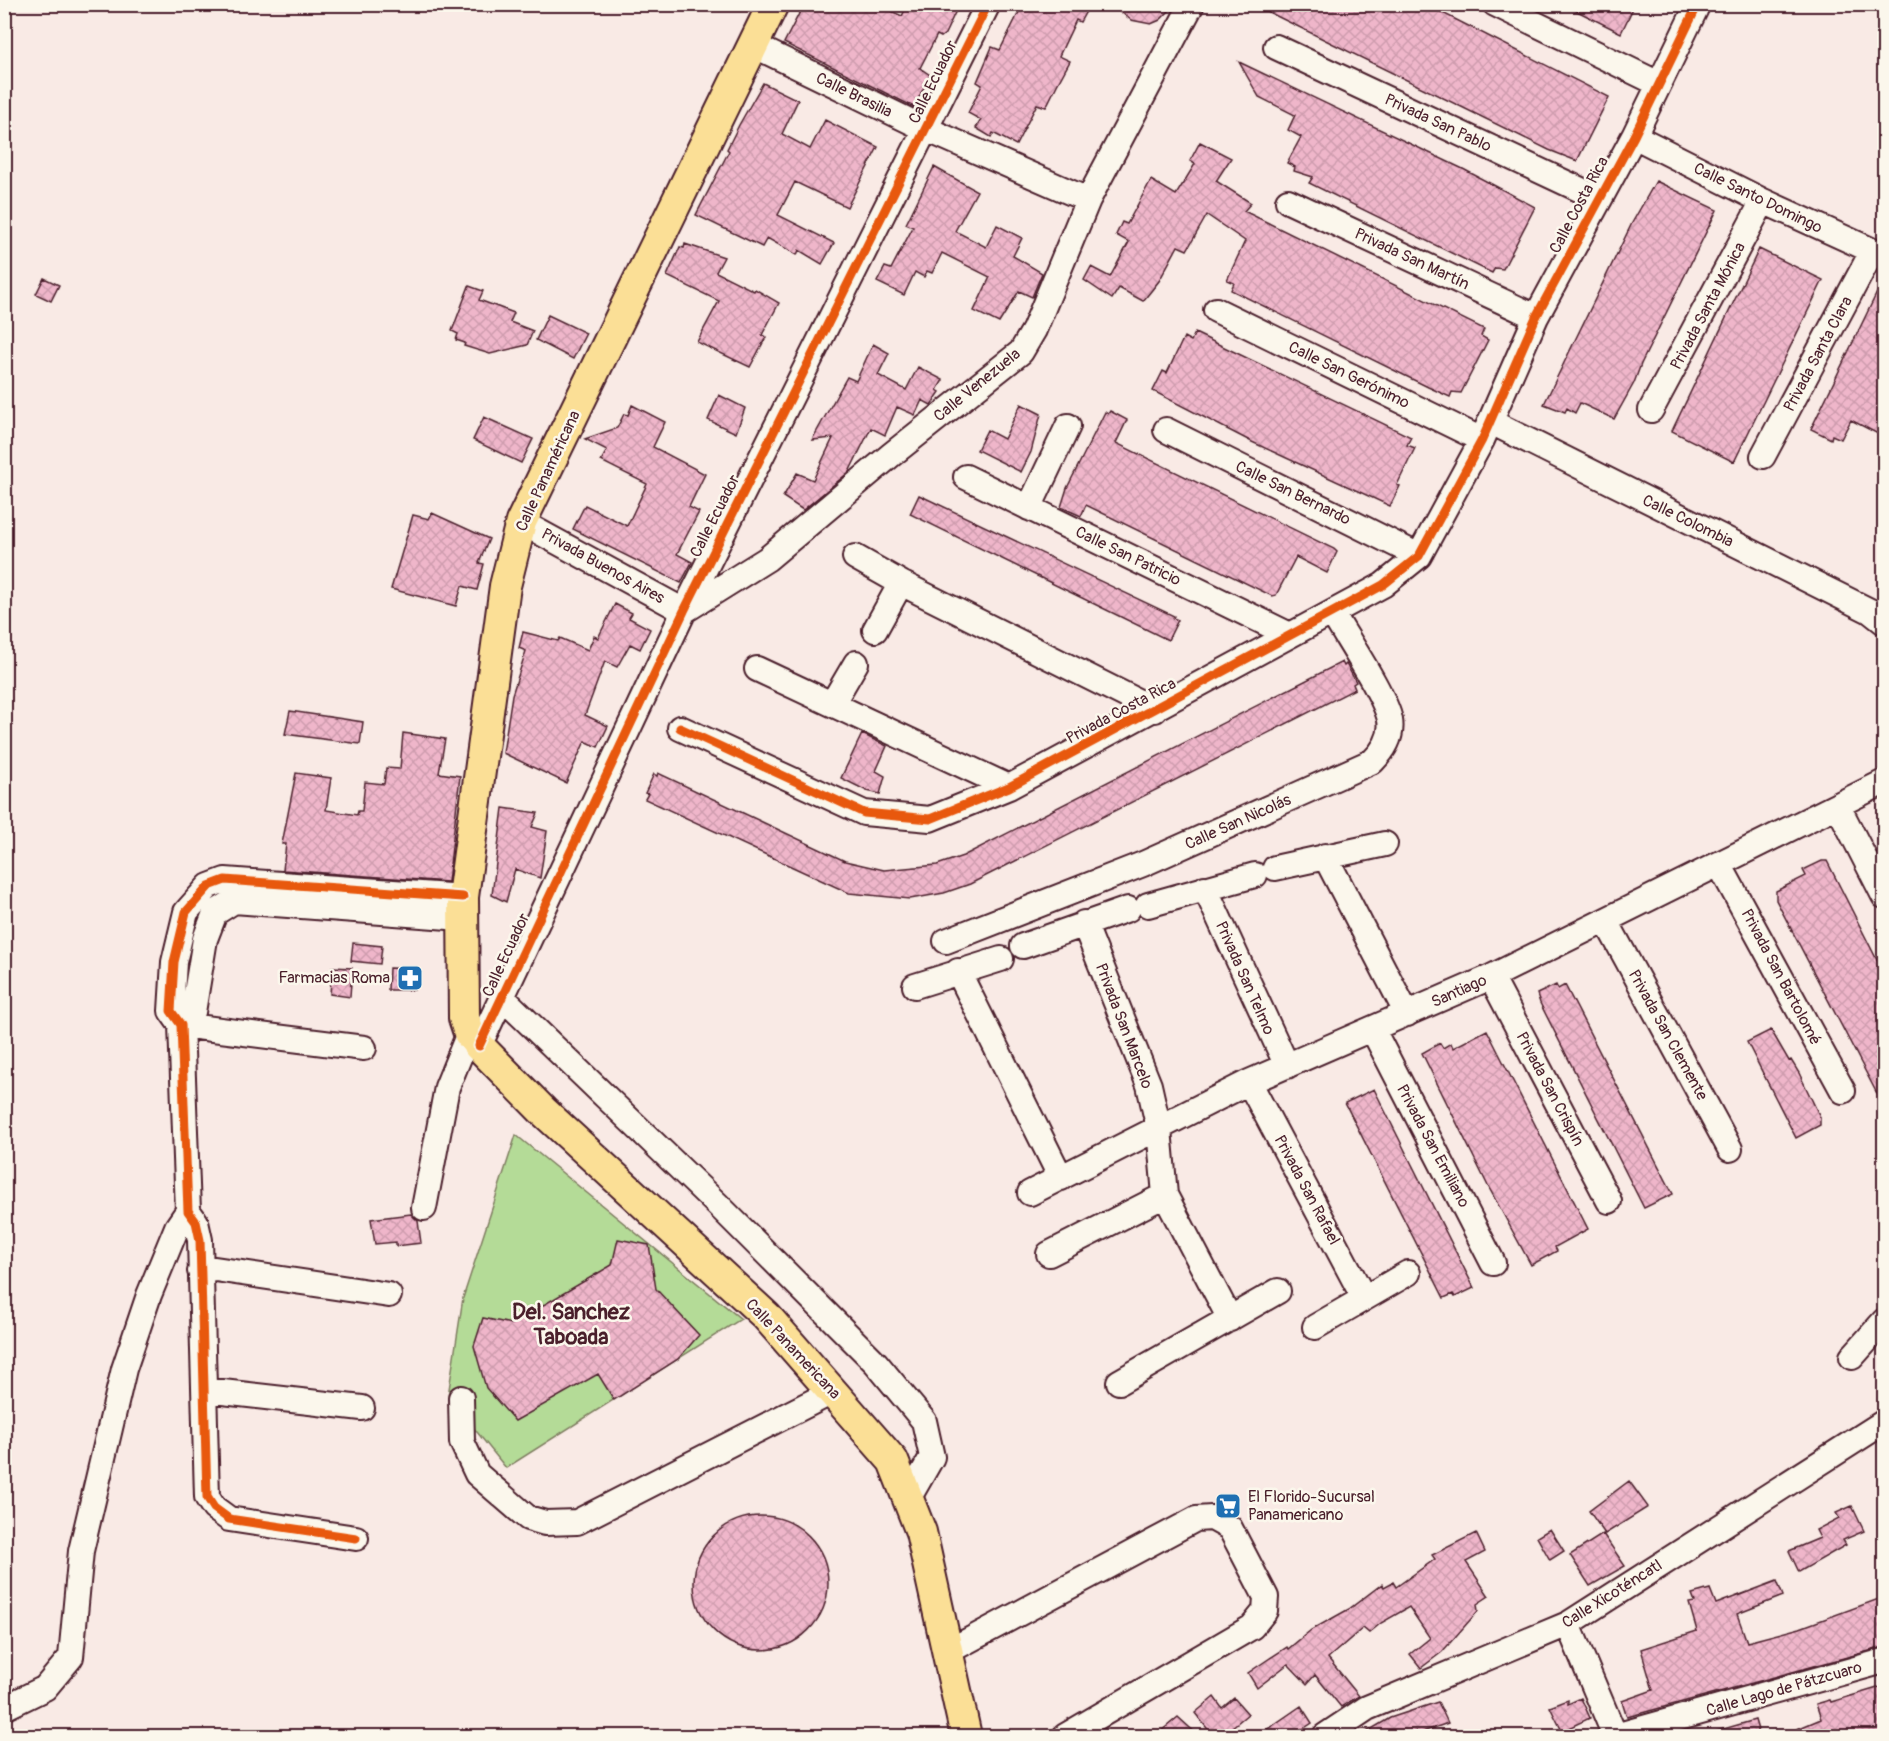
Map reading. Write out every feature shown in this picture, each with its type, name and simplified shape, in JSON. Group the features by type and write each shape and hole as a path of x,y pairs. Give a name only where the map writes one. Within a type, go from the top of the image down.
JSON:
{"main road":[{"name":"Calle Panaméricana","path":"474,1040 463,1005 463,908 505,586 521,522 773,4"},
{"name":"Calle Panamericana","path":"474,1040 543,1111 766,1316 893,1461 921,1532 966,1737"}],"street":[{"name":"Calle Ecuador","path":"424,1208 447,1087 474,1040 503,998 684,611 988,4"},
{"name":"Calle Venezuela","path":"684,611 767,559 891,455 1021,352 1034,330 1088,200 1192,4"},
{"path":"1495,4 1657,83"},
{"name":"Calle Costa Rica","path":"1486,431 1536,317 1634,136 1657,83 1698,4"},
{"name":"Calle Brasilia","path":"753,45 926,129 1088,200"},
{"name":"Privada San Pablo","path":"1276,47 1599,199"},
{"name":"Calle Santo Domingo","path":"1634,136 1762,201 1878,254"},
{"name":"Privada San Martín","path":"1288,201 1536,317"},
{"name":"Privada Santa Mónica","path":"1651,410 1762,201"},
{"name":"Privada Santa Clara","path":"1763,456 1878,254"},
{"name":"Calle San Gerónimo","path":"1216,310 1486,431"},
{"path":"1029,508 1068,426"},
{"name":"Calle San Bernardo","path":"1166,430 1419,556"},
{"name":"Privada Costa Rica","path":"680,728 864,813 930,819 1009,787 1383,585 1419,556 1486,431"},
{"name":"Calle Colombia","path":"1486,431 1870,611 1884,622"},
{"name":"Calle San Patricio","path":"966,477 1290,635"},
{"name":"Privada Buenos Aires","path":"521,522 684,611"},
{"path":"855,557 901,583 1155,710"},
{"path":"875,630 901,583"},
{"name":"Calle San Nicolás","path":"946,941 1143,864 1373,761 1388,741 1390,721 1383,703 1333,614"},
{"path":"832,704 856,663"},
{"path":"757,669 1009,787"},
{"name":"Santiago","path":"1030,1193 1159,1130 1249,1082 1491,977 1884,782"},
{"path":"1838,806 1884,896"},
{"path":"1023,946 1084,923 1265,871 1384,844"},
{"path":"1325,856 1407,1014"},
{"name":"Privada San Bartolomé","path":"1719,864 1843,1091"},
{"name":"Privada San Telmo","path":"1205,888 1287,1066"},
{"path":"356,1538 230,1519 214,1508 207,1497 200,1271 196,1222 188,1211 181,1025 193,1012 205,939 215,913 230,890 463,908"},
{"name":"Privada San Clemente","path":"1606,921 1730,1149"},
{"name":"Privada San Marcelo","path":"1084,923 1149,1085 1159,1130 1165,1195"},
{"path":"915,986 1001,958"},
{"path":"958,971 1061,1178"},
{"name":"Privada San Crispín","path":"1491,977 1608,1201"},
{"path":"503,998 718,1205 859,1346 924,1421 932,1457 908,1499"},
{"path":"181,1025 364,1048"},
{"name":"Privada San Emiliano","path":"1372,1030 1493,1263"},
{"name":"Privada San Rafael","path":"1249,1082 1364,1298"},
{"path":"1049,1254 1165,1195 1230,1319"},
{"path":"4,1708 45,1688 71,1658 81,1551 124,1369 149,1294 177,1227 188,1211"},
{"path":"200,1271 215,1269 389,1295"},
{"path":"1315,1327 1408,1273"},
{"path":"1119,1382 1278,1291"},
{"path":"1852,1357 1884,1321"},
{"path":"205,1390 362,1408"},
{"path":"461,1398 462,1442 477,1474 528,1518 545,1523 577,1522 832,1392"},
{"name":"Calle Xicoténcatl","path":"1325,1737 1367,1708 1568,1624 1884,1422"},
{"path":"947,1652 1196,1519 1212,1518 1230,1528 1266,1597 1265,1611 1252,1627 1065,1737"},
{"path":"1568,1624 1615,1736"},
{"name":"Calle Lago de Pátzcuaro","path":"1615,1736 1884,1661"}],"green space":[{"path":"516,1135 741,1319 506,1468 448,1396 463,1298"}],"building":[{"path":"804,4 876,4 902,16 908,4 959,4 945,34 941,37 937,35 920,68 930,75 914,107 784,43"},
{"path":"1023,4 1090,4 1080,22 1076,20 1059,56 1070,61 1046,107 1037,104 1016,145 993,133 991,137 976,128 981,120 968,113 982,85 977,82 992,47 1000,50"},
{"path":"1111,4 1176,4 1160,20 1151,24 1131,20"},
{"path":"1252,4 1425,4 1609,97 1577,161 1549,150"},
{"path":"1563,4 1635,4 1621,33"},
{"path":"1239,62 1463,169 1535,207 1503,269 1495,268 1492,273 1309,183 1313,177 1294,171 1295,167 1287,163 1301,137 1288,130 1295,115 1259,97"},
{"path":"763,83 798,100 782,134 810,149 825,120 878,147 847,207 795,182 778,215 834,243 822,264 799,250 797,255 767,238 762,247 696,215 729,151 727,149 739,125"},
{"path":"1200,142 1231,158 1216,181 1251,203 1244,211 1484,329 1481,336 1488,340 1461,393 1452,392 1450,397 1231,290 1234,283 1227,280 1245,241 1207,215 1187,250 1178,246 1159,281 1143,301 1119,288 1112,299 1084,280 1091,267 1110,277 1129,242 1116,235 1122,222 1127,224 1151,180 1176,195 1195,164 1190,161"},
{"path":"934,167 977,191 955,231 986,247 997,225 1022,238 1013,256 1042,273 1032,297 1019,291 999,323 974,311 990,277 942,253 932,273 927,271 924,277 915,272 904,295 877,282 885,267 891,269 913,227 906,224"},
{"path":"1656,181 1717,210 1641,364 1634,383 1614,419 1580,403 1575,413 1567,408 1565,412 1544,404 1632,223"},
{"path":"685,244 724,257 716,272 754,291 755,289 779,303 762,335 766,337 750,367 697,342 719,301 667,276 680,247 684,248"},
{"path":"1759,249 1823,280 1734,462 1672,431"},
{"path":"44,278 59,285 51,301 36,294"},
{"path":"1884,278 1884,437 1851,420 1841,439 1832,435 1831,439 1811,429"},
{"path":"469,286 483,291 479,300 514,313 510,322 533,331 527,345 490,354 464,346 465,343 456,340 458,334 452,331"},
{"path":"548,315 586,333 573,359 536,340"},
{"path":"1195,333 1411,437 1407,445 1415,448 1397,485 1400,486 1390,506 1252,442 1153,391 1163,371 1167,373 1184,337 1191,341"},
{"path":"873,344 889,353 878,375 906,390 918,367 943,380 937,390 940,392 931,405 922,400 915,415 897,407 885,435 871,428 849,472 803,510 783,497 797,473 813,480 833,438 812,440 847,377 856,381"},
{"path":"719,395 745,408 736,433 708,420"},
{"path":"1021,404 1041,414 1031,452 1021,472 977,450 987,430 1004,439"},
{"path":"632,405 665,422 653,447 705,474 689,507 699,512 677,554 692,562 681,583 573,529 585,505 627,526 647,484 601,461 607,450 585,439 617,428 624,414 628,415"},
{"path":"1110,411 1127,420 1116,443 1334,549 1337,552 1327,573 1296,557 1276,595 1272,596 1086,505 1081,516 1061,507 1067,488 1105,412 1108,414"},
{"path":"484,417 533,439 521,463 473,440"},
{"path":"919,495 1174,616 1173,618 1178,620 1168,640 910,514"},
{"path":"432,513 489,539 479,563 484,564 477,590 462,586 456,606 391,589 413,515 429,519"},
{"path":"615,604 632,613 629,618 650,629 640,649 630,644 617,667 605,661 585,715 608,726 598,747 585,741 566,783 503,753 512,695 526,651 519,648 523,632 558,641 560,638 588,650 594,636 598,638"},
{"path":"1342,662 1344,666 1346,664 1356,682 1353,684 1355,689 970,884 944,893 910,899 849,893 645,799 648,794 645,793 654,774 657,776 658,773 845,861 884,870 937,865 963,856"},
{"path":"290,711 363,722 360,744 285,734"},
{"path":"403,733 445,739 439,773 460,776 448,882 283,870 286,844 282,844 296,773 331,778 326,810 357,815 358,811 362,811 365,782 384,784 386,768 400,769"},
{"path":"862,734 887,746 876,771 885,776 880,794 867,791 841,778"},
{"path":"503,808 538,813 532,827 547,831 540,878 515,869 506,902 492,895"},
{"path":"1827,861 1884,974 1884,1107 1776,900 1776,891 1806,876 1803,870"},
{"path":"353,943 382,946 380,964 351,961"},
{"path":"332,967 352,968 350,997 330,994"},
{"path":"389,968 415,969 414,990 388,990"},
{"path":"1556,985 1558,989 1565,985 1673,1194 1644,1208 1540,1003 1537,994"},
{"path":"1487,1030 1588,1229 1555,1247 1557,1251 1531,1265 1488,1186 1422,1053 1440,1043 1443,1048 1451,1043 1453,1048"},
{"path":"1771,1030 1789,1061 1791,1060 1799,1073 1820,1117 1820,1125 1796,1138 1747,1042"},
{"path":"1374,1089 1474,1288 1455,1297 1453,1294 1444,1298 1345,1103"},
{"path":"411,1214 418,1221 421,1243 396,1246 396,1242 375,1244 371,1219"},
{"path":"618,1239 649,1245 656,1289 699,1335 678,1359 614,1400 598,1374 515,1421 486,1388 474,1346 483,1318 511,1324 612,1265"},
{"path":"1629,1481 1648,1507 1605,1534 1589,1511"},
{"path":"1852,1506 1864,1531 1843,1540 1846,1545 1799,1572 1789,1551 1820,1538 1816,1530 1839,1518 1836,1513"},
{"path":"761,1516 786,1521 808,1536 823,1558 828,1583 823,1608 808,1630 786,1645 761,1650 736,1645 714,1630 699,1608 694,1583 699,1558 714,1536 736,1521"},
{"path":"1550,1529 1564,1551 1550,1560 1537,1537"},
{"path":"1476,1533 1485,1552 1466,1562 1489,1596 1477,1604 1478,1611 1442,1652 1421,1668 1410,1654 1430,1638 1409,1607 1381,1623 1369,1633 1363,1628 1328,1658 1359,1696 1341,1707 1315,1675 1307,1684 1288,1664 1257,1688 1248,1673 1287,1647 1288,1649 1311,1630 1349,1609 1382,1584 1384,1587 1393,1582 1396,1587 1435,1559 1432,1555"},
{"path":"1603,1534 1625,1566 1590,1586 1570,1555"},
{"path":"1777,1581 1783,1596 1737,1614 1747,1642 1800,1628 1884,1597 1884,1647 1627,1717 1622,1701 1653,1690 1641,1649 1697,1631 1689,1603 1695,1602 1692,1594 1710,1589 1716,1604"},
{"path":"1884,1686 1884,1733 1873,1737 1778,1737 1821,1719 1816,1704 1830,1700 1831,1702"},
{"path":"1214,1697 1222,1708 1234,1698 1248,1714 1220,1737 1210,1732 1195,1713"},
{"path":"1581,1698 1590,1718 1562,1731 1550,1707 1568,1700 1568,1704"},
{"path":"1438,1702 1448,1723 1417,1734 1416,1731 1407,1737 1358,1737 1390,1718"},
{"path":"1301,1706 1312,1723 1291,1737 1256,1737"},
{"path":"1178,1717 1200,1737 1154,1737"},
{"path":"1755,1720 1760,1737 1713,1737 1713,1732"}],"cycle path":[{"path":"479,1046 684,611 988,4"},
{"path":"680,728 864,813 930,819 1009,787 1383,585 1419,556 1482,440 1536,317 1634,136 1698,4"},
{"path":"356,1538 229,1519 214,1508 207,1497 200,1240 196,1222 188,1211 181,1025 171,1011 174,962 186,912 209,886 225,880 463,897"}],"place":[{"name":"Farmacias Roma","path":"410,978"},
{"name":"El Florido-Sucursal Panamericano","path":"1228,1506"}],"district":[{"name":"Del. Sanchez Taboada","path":"571,1324"}]}
